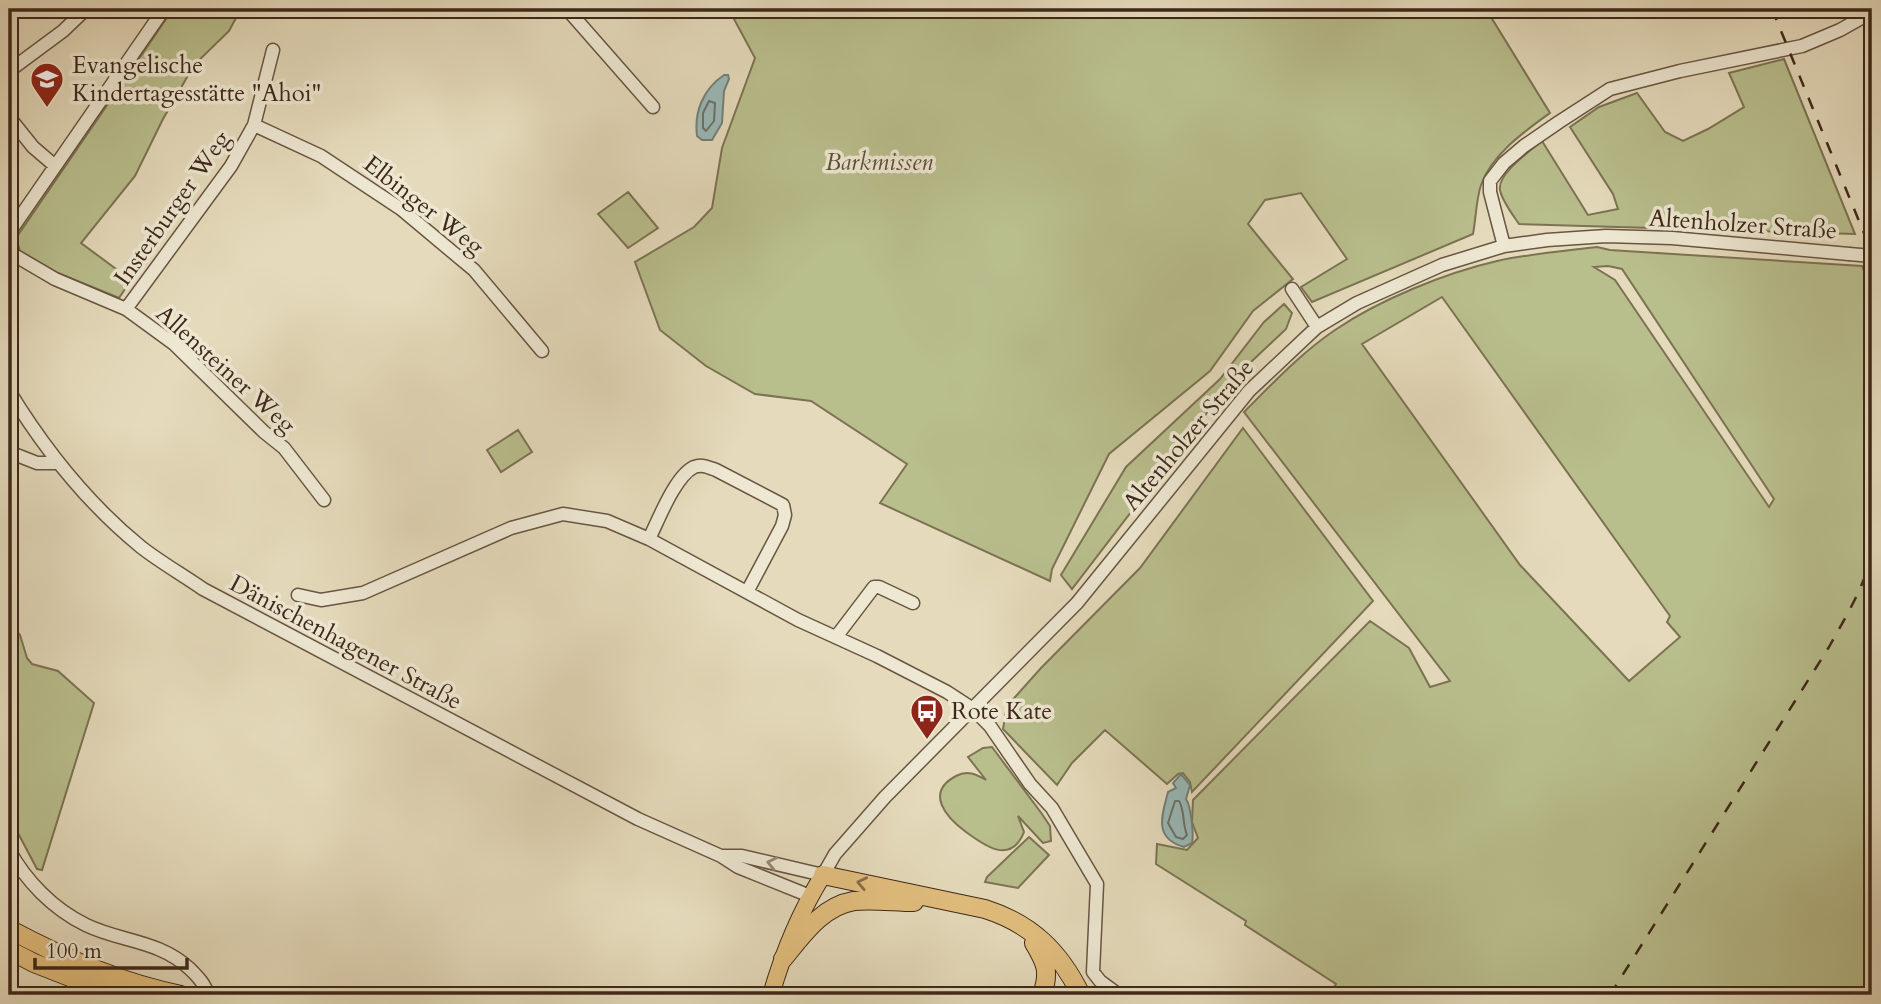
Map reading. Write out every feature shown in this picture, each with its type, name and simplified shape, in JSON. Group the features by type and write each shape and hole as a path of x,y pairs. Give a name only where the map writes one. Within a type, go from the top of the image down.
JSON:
{"highway":[{"path":"822,875 838,893 852,901"},
{"path":"822,875 985,909 1010,918 1023,925 1060,959 1081,995"},
{"path":"783,959 809,928 827,912 852,901 952,903"},
{"path":"1023,925 1046,963 1047,982 1042,995"},
{"path":"9,929 92,968 140,985 181,995"},
{"path":"9,950 116,995"}],"main road":[{"path":"771,995 783,959 822,875"}],"street":[{"path":"9,71 63,31 86,9"},
{"path":"9,233 164,9"},
{"path":"567,9 653,107"},
{"path":"1504,246 1490,192 1490,181 1504,163 1524,146 1610,89 1680,71 1802,46 1840,30 1872,12"},
{"name":"Insterburger Weg","path":"126,309 224,177 254,125 273,50"},
{"path":"9,117 33,147 54,165"},
{"name":"Elbinger Weg","path":"254,125 321,156 401,209 474,270 542,351"},
{"name":"Altenholzer Straße","path":"822,875 835,854 885,797 1077,603 1249,391 1317,327 1357,303 1442,265 1504,246 1547,240 1606,236 1672,238 1872,256"},
{"name":"Allensteiner Weg","path":"9,252 55,279 126,309 174,344 264,432 284,448 324,500"},
{"path":"1292,289 1317,327"},
{"name":"Dänischenhagener Straße","path":"9,391 58,463 78,486 141,547 203,589 638,819 720,856 738,867 810,896"},
{"path":"9,452 37,463 58,463"},
{"path":"649,539 677,485 687,472 696,466 716,470 783,505 785,515 782,526 747,592"},
{"path":"298,595 321,600 363,593 512,528 563,514 607,521 649,539 747,592 947,692 973,709 990,726 1030,784 1052,808 1097,884 1093,972 1106,987 1119,995"},
{"path":"835,637 874,587 913,603"},
{"path":"9,850 42,895 59,908 86,925 161,948 186,966 199,979 208,995"},
{"name":"Dänischenhagener Straße","path":"720,856 742,856 822,875"}],"green space":[{"path":"173,9 247,9 194,65 135,176 81,243 131,280 119,298 58,273 20,251 16,238"},
{"name":"Barkmissen","path":"734,9 1486,9 1550,113 1510,144 1486,174 1479,191 1473,234 1312,302 1301,287 1347,259 1301,193 1265,200 1248,224 1293,279 1253,311 1210,371 1109,454 1052,569 1050,581 880,503 907,464 811,401 755,394 706,366 660,330 635,262 694,227 712,208 722,148 755,58 734,19"},
{"path":"1784,59 1855,234 1519,224 1503,199 1500,184 1504,177 1515,163 1542,141 1588,215 1618,209 1613,194 1570,127 1599,107 1637,93 1665,132 1683,141 1744,107 1729,73"},
{"path":"628,192 658,228 628,248 598,214"},
{"path":"1597,247 1862,266 1872,291 1872,995 1329,995 1336,984 1245,925 1246,921 1156,864 1157,844 1187,850 1198,838 1192,822 1193,800 1370,621 1409,648 1430,687 1450,681 1244,412 1311,348 1352,319 1392,298 1434,280 1497,261","holes":["1594,267 1622,269 1774,499 1769,507 1615,280","1442,297 1670,616 1667,622 1680,637 1629,681 1520,565 1362,344"]},
{"path":"1284,304 1292,313 1286,329 1233,379 1072,589 1061,575 1126,467 1220,379 1264,322"},
{"path":"1243,428 1373,601 1192,792 1190,782 1183,773 1167,784 1105,730 1072,763 1057,785 1003,729 1007,706 1140,568"},
{"path":"518,430 532,452 501,472 487,450"},
{"path":"9,621 20,635 27,658 32,664 58,671 94,703 42,870 37,869 9,816"},
{"path":"992,747 1050,826 1051,841 1043,843 1018,816 1024,832 1019,842 1012,848 997,850 973,837 946,813 940,797 941,790 946,783 964,773 986,780 968,757 983,748"},
{"path":"1029,837 1049,855 1018,888 985,882 987,877"}],"water":[{"path":"724,75 728,75 729,79 724,91 722,123 712,140 702,140 697,136 696,127 699,110 710,87"},
{"path":"1181,774 1190,785 1186,799 1193,834 1192,843 1184,847 1168,838 1162,825 1168,792 1176,788 1173,783"}],"railway":[{"path":"1772,9 1866,238 1872,267"},
{"path":"1610,995 1829,647 1860,590 1872,553"}],"place":[{"name":"Evangelische Kindertagesstätte \"Ahoi\"","path":"47,109"},
{"name":"Rote Kate","path":"927,741"}]}
